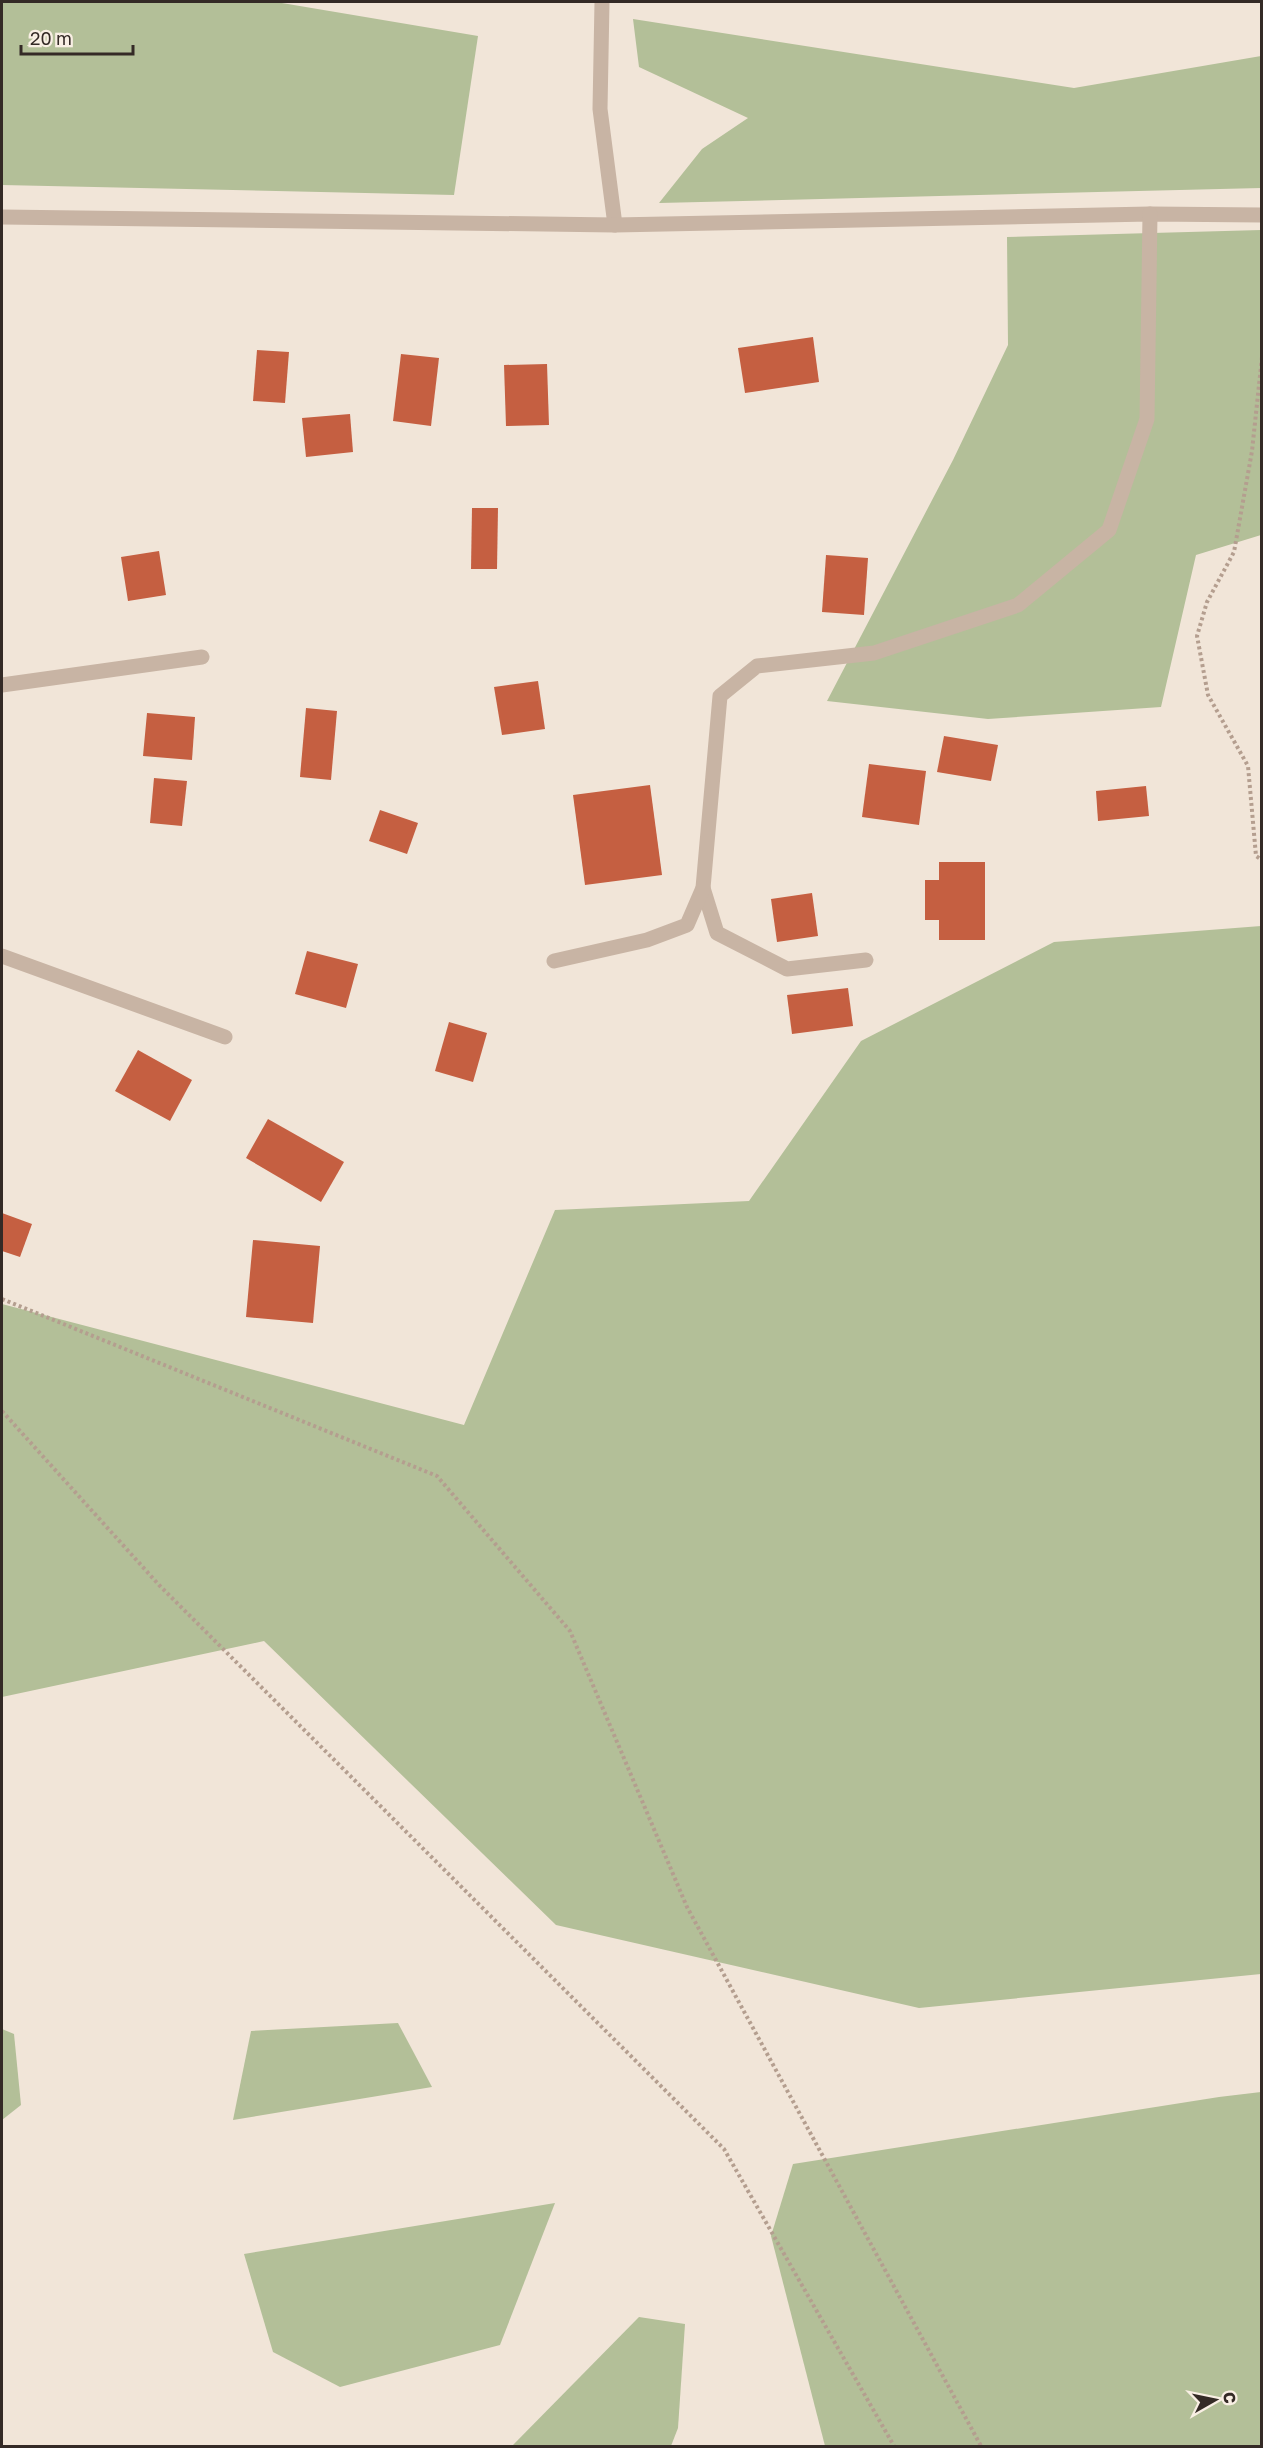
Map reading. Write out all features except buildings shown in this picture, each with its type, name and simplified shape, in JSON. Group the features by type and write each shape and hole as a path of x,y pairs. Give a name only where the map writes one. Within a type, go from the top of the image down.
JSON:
{"street":[{"path":"602,2 600,109 615,225"},
{"path":"554,961 648,940 687,925 703,888 720,696 758,666 874,653 1018,605 1109,530 1147,419 1150,214"},
{"path":"2,217 615,225 1150,214 1262,215"},
{"path":"2,685 202,657"},
{"path":"703,888 717,933 787,969 866,960"},
{"path":"2,956 225,1037"}],"path":[{"path":"1262,357 1252,452 1234,552 1207,602 1197,636 1208,695 1248,766 1256,856 1262,860"},
{"path":"2,1299 437,1476 570,1631 687,1907 981,2446"},
{"path":"2,1411 159,1585 724,2149 894,2446"}],"green space":[{"path":"2,2 276,2 478,36 454,195 2,185"},
{"path":"633,19 1074,88 1261,56 1261,188 659,203 702,149 748,118 639,67"},
{"path":"1261,230 1261,535 1196,555 1161,707 988,719 827,701 953,460 1008,345 1007,237"},
{"path":"1261,926 1261,1974 919,2008 556,1925 264,1641 2,1697 2,1304 464,1425 555,1210 749,1201 861,1041 1054,942"},
{"path":"398,2023 432,2087 233,2120 251,2031"},
{"path":"2,2029 14,2034 21,2105 2,2120"},
{"path":"1261,2092 1261,2446 825,2446 771,2236 793,2164"},
{"path":"555,2203 500,2345 340,2387 273,2352 244,2254"},
{"path":"639,2317 685,2324 678,2428 671,2446 512,2446"}]}
